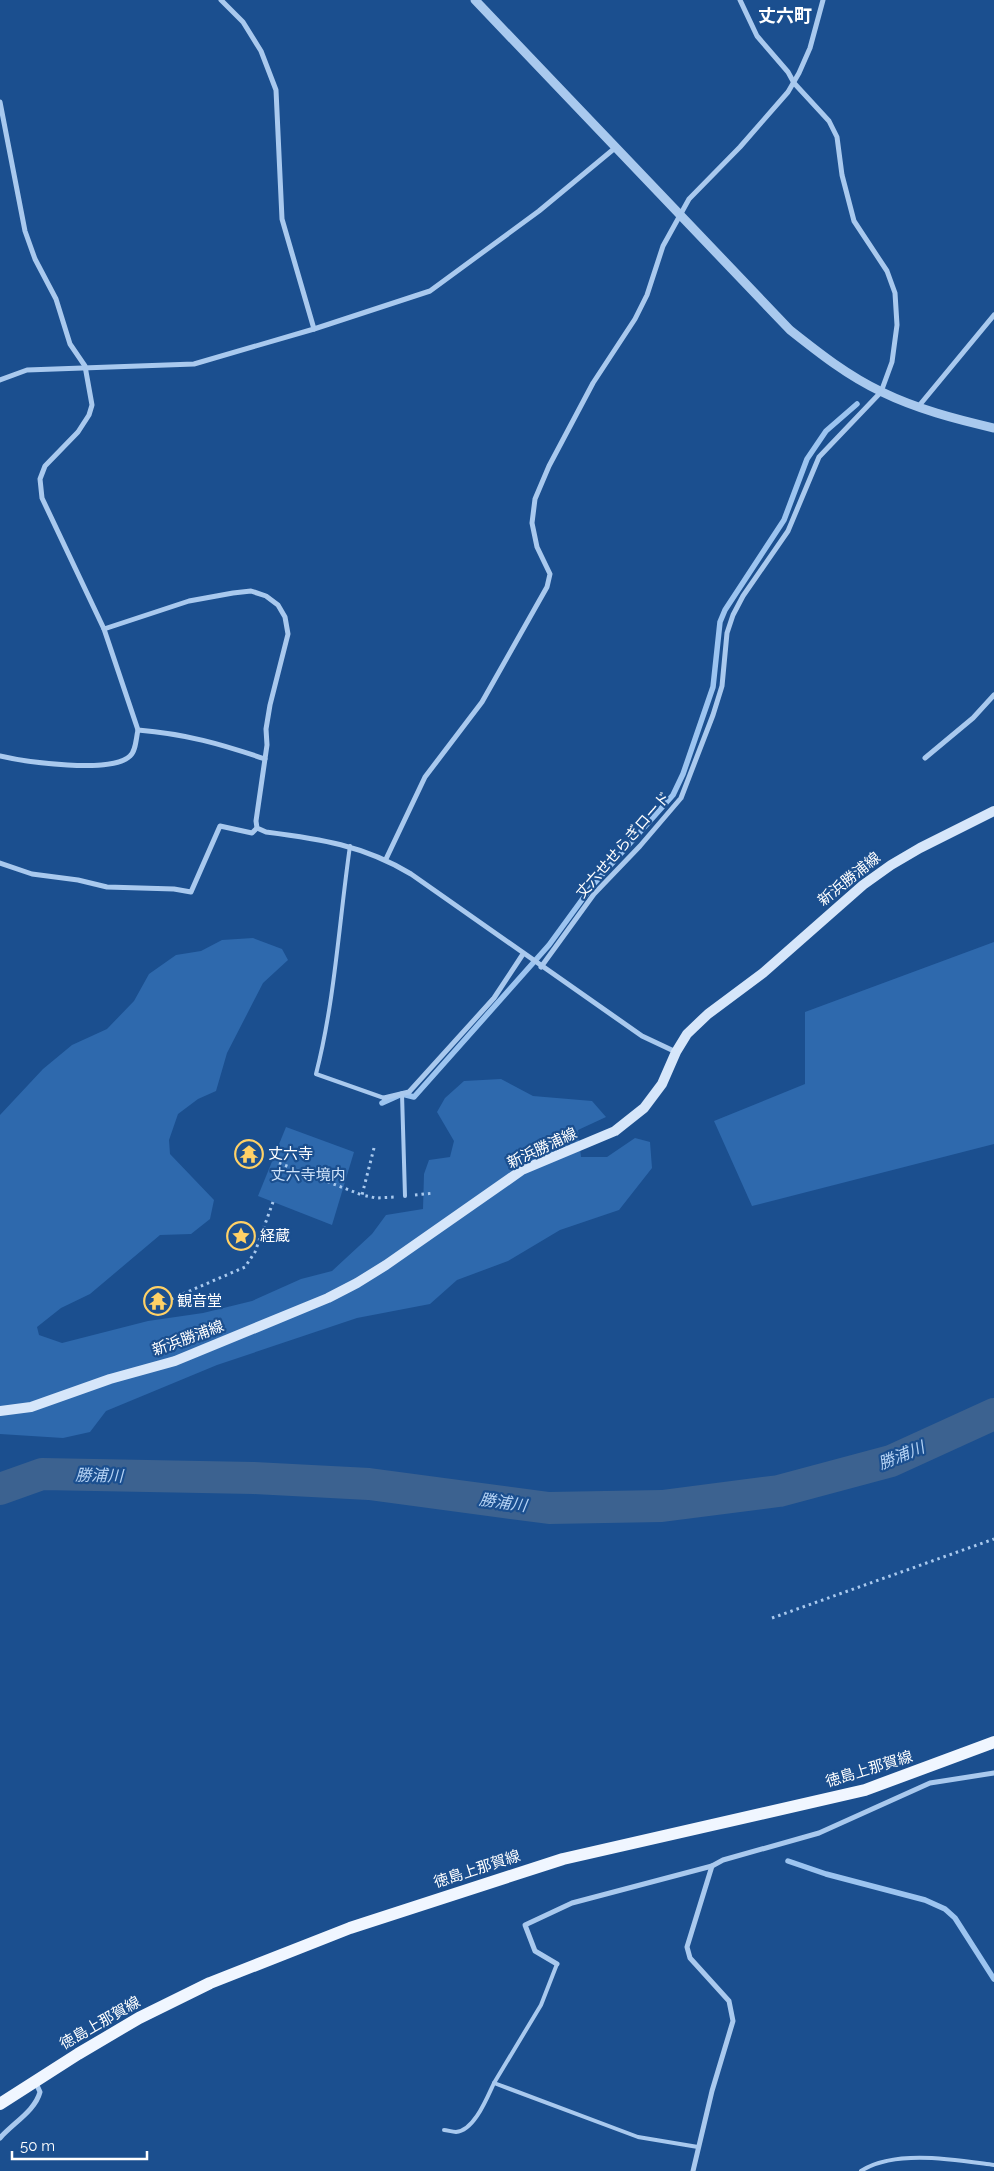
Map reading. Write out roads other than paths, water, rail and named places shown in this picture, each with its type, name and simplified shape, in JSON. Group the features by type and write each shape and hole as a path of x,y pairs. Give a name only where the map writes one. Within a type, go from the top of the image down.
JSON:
{"main road":[{"name":"新浜勝浦線","path":"0,1411 31,1407 110,1379 175,1361 298,1310 357,1283 522,1170 615,1131 644,1108 662,1084 676,1052 688,1034 708,1014 763,972 863,885 891,865 920,848 994,811"},
{"name":"徳島上那賀線","path":"0,2104 139,2018 201,1987 350,1928 563,1859 865,1790 994,1742"}],"street":[{"path":"221,0 243,22 261,51 276,90 282,219 314,329"},
{"path":"475,0 790,330 842,369 881,392 918,407 994,428"},
{"path":"740,0 757,36 788,72 794,83 829,121 837,137 842,176 854,221 887,271 895,293 897,325 892,362 881,392"},
{"path":"386,859 425,776 482,702 547,588 550,574 537,547 532,523 535,499 549,466 593,383 635,319 643,303 663,246 689,199 740,147 794,83 810,48 823,0"},
{"path":"0,102 25,232 56,300 70,344 85,366 92,405 78,432 45,466 40,479 42,498 104,629 138,730 133,754 125,760 90,766 16,760 0,756"},
{"path":"0,380 27,370 85,366 156,367 194,364 314,329 430,291 539,211 615,148"},
{"path":"918,407 994,315"},
{"name":"丈六せせらぎロード","path":"541,967 594,894 640,846 681,798 713,716 722,686 727,633 733,615 743,596 788,531 819,457 881,392"},
{"path":"104,629 189,602 233,593 251,591 266,596 278,605 286,617 288,634 270,705 265,759 256,821 257,828"},
{"path":"925,758 973,718 994,695"},
{"path":"138,730 165,732 214,742 265,759"},
{"path":"0,863 18,871 78,880 107,887 174,889 191,892 220,826 252,832 257,828"},
{"path":"257,828 266,832 350,846 386,859 411,874 642,1036 676,1052"},
{"path":"384,1098 409,1092 494,998 523,954"},
{"path":"923,1769 930,1783"},
{"path":"556,1964 535,1951 525,1925 572,1903 712,1866 723,1860 820,1833 930,1783 994,1773"},
{"path":"693,2171 733,2021 729,2001 690,1958 687,1947 712,1866"},
{"path":"0,2138 37,2103 40,2092 35,2081"}],"lane":[{"path":"350,846 339,921 327,1030 316,1074 384,1098"},
{"path":"402,1094 405,1196"},
{"path":"444,2130 456,2132 465,2129 477,2116 494,2083 541,2005 556,1964"},
{"path":"494,2083 638,2137 698,2147"},
{"path":"861,2171 886,2160 926,2158 994,2166"}],"waterway":[{"path":"382,1103 402,1094 414,1097 549,945 592,886 673,795 683,774 713,687 720,622 725,610 784,520 807,459 826,431 857,404"},
{"name":"勝浦川","path":"0,1489 42,1474 254,1478 369,1484 549,1508 662,1506 779,1491 891,1461 994,1414"},
{"path":"788,1861 826,1874 925,1900 945,1909 955,1918 994,1979"}],"place":[{"name":"丈六寺","path":"249,1154"},
{"name":"経蔵","path":"241,1236"},
{"name":"観音堂","path":"158,1301"}],"district":[{"name":"丈六町","path":"785,16"}],"park label":[{"name":"丈六寺境内","path":"308,1175"}]}
